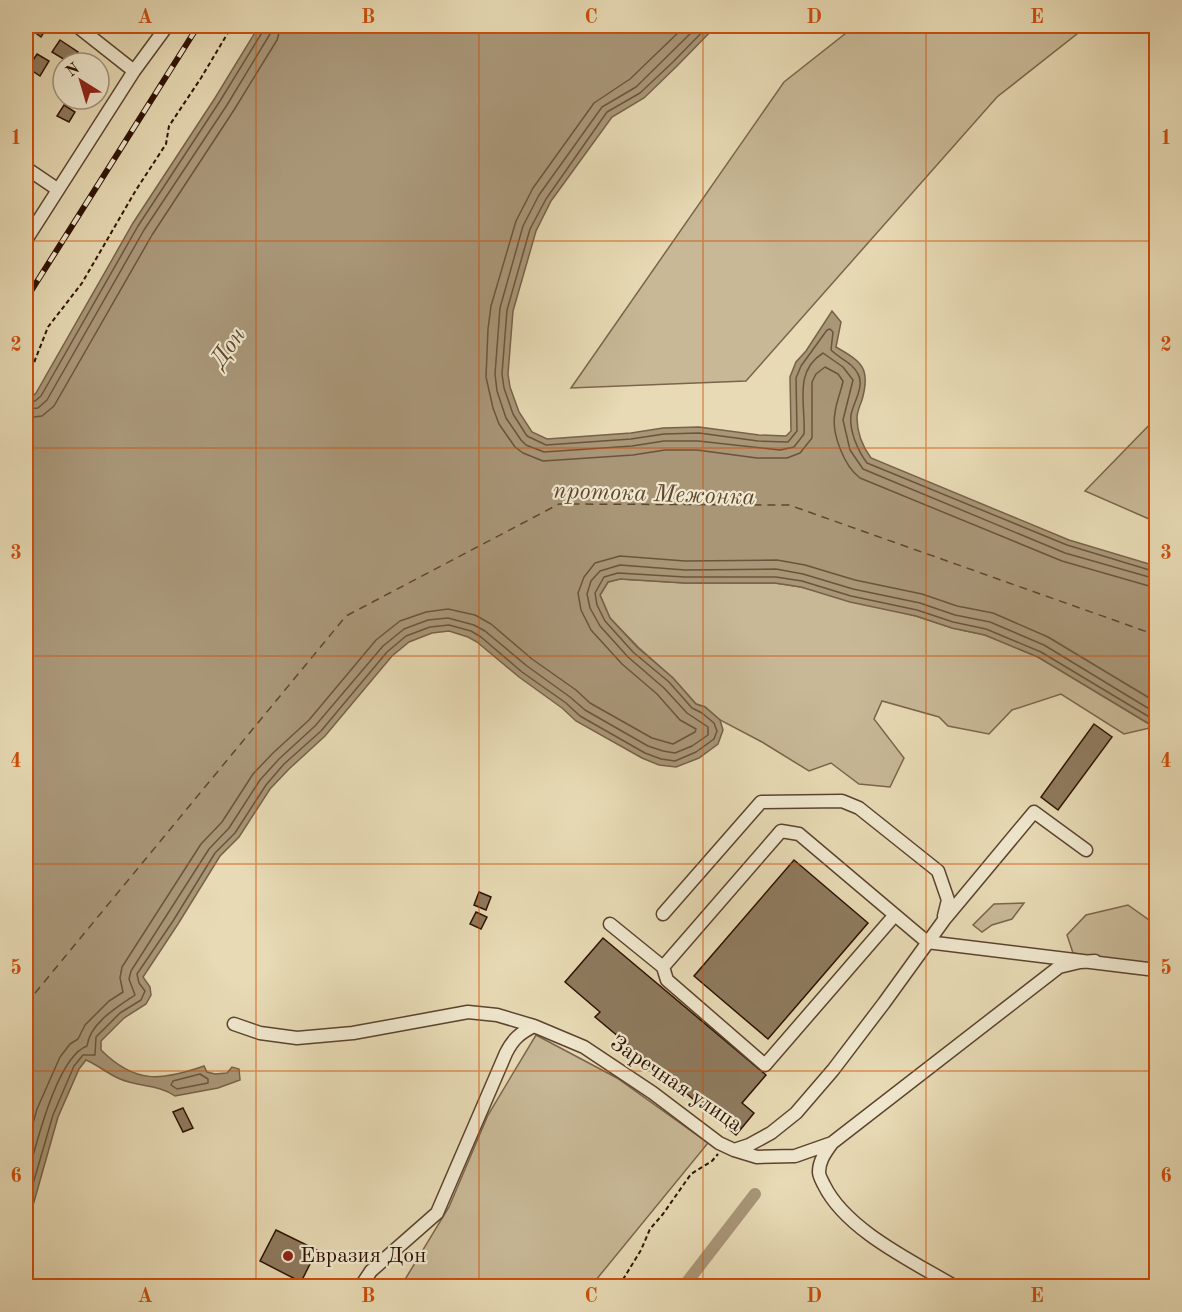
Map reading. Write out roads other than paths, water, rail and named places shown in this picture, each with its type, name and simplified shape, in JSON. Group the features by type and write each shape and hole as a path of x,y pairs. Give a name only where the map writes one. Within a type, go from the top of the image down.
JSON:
{"street":[{"path":"78,26 134,71"},
{"path":"26,240 134,71 167,26"},
{"path":"26,168 57,189"},
{"path":"663,914 761,802 842,801 859,808 938,871 948,900 944,920"},
{"path":"729,1148 749,1145 771,1134 796,1113 859,1036 944,920 1034,813 1086,850"},
{"path":"663,967 781,831 800,834 927,942"},
{"path":"610,924 663,967 667,980 765,1065 894,916"},
{"name":"Заречная улица","path":"927,942 1156,970"},
{"name":"Заречная улица","path":"234,1024 260,1032 297,1038 354,1034 468,1012 497,1015 534,1026 584,1047 729,1148 757,1157 795,1156 832,1143 1059,967 1095,961"},
{"path":"361,1287 371,1271 437,1213 506,1053 514,1038 522,1031 534,1026"},
{"path":"832,1143 822,1158 819,1174 831,1199 846,1217 954,1287"}],"water":[{"path":"259,26 716,26 644,98 612,117 551,201 536,231 513,311 508,374 519,412 532,432 547,439 631,433 663,428 699,427 786,436 791,431 790,377 796,362 806,351 832,311 841,322 836,347 858,362 865,373 865,389 857,423 865,449 871,458 1069,540 1156,566 1156,728 1038,657 985,635 952,628 916,616 850,602 801,587 775,583 685,583 620,579 608,582 600,595 610,618 637,647 673,678 696,704 705,707 720,720 723,730 718,744 699,758 676,767 659,765 642,758 576,721 468,637 449,631 432,633 409,642 392,656 325,736 270,789 239,837 220,856 143,977 150,987 151,995 146,1004 124,1018 101,1041 101,1050 113,1061 137,1074 175,1075 204,1066 207,1072 215,1074 227,1073 232,1067 239,1069 240,1080 218,1088 175,1096 162,1089 120,1079 86,1060 79,1069 58,1117 30,1216 26,1222 26,395 33,396 36,393 133,223"}],"waterway":[{"path":"684,1286 755,1194"}],"railway":[{"path":"26,299 198,26"}],"place":[{"name":"Евразия Дон","path":"288,1256"}],"water label":[{"name":"Дон","path":"229,348"},
{"name":"протока Межонка","path":"654,495"}]}
